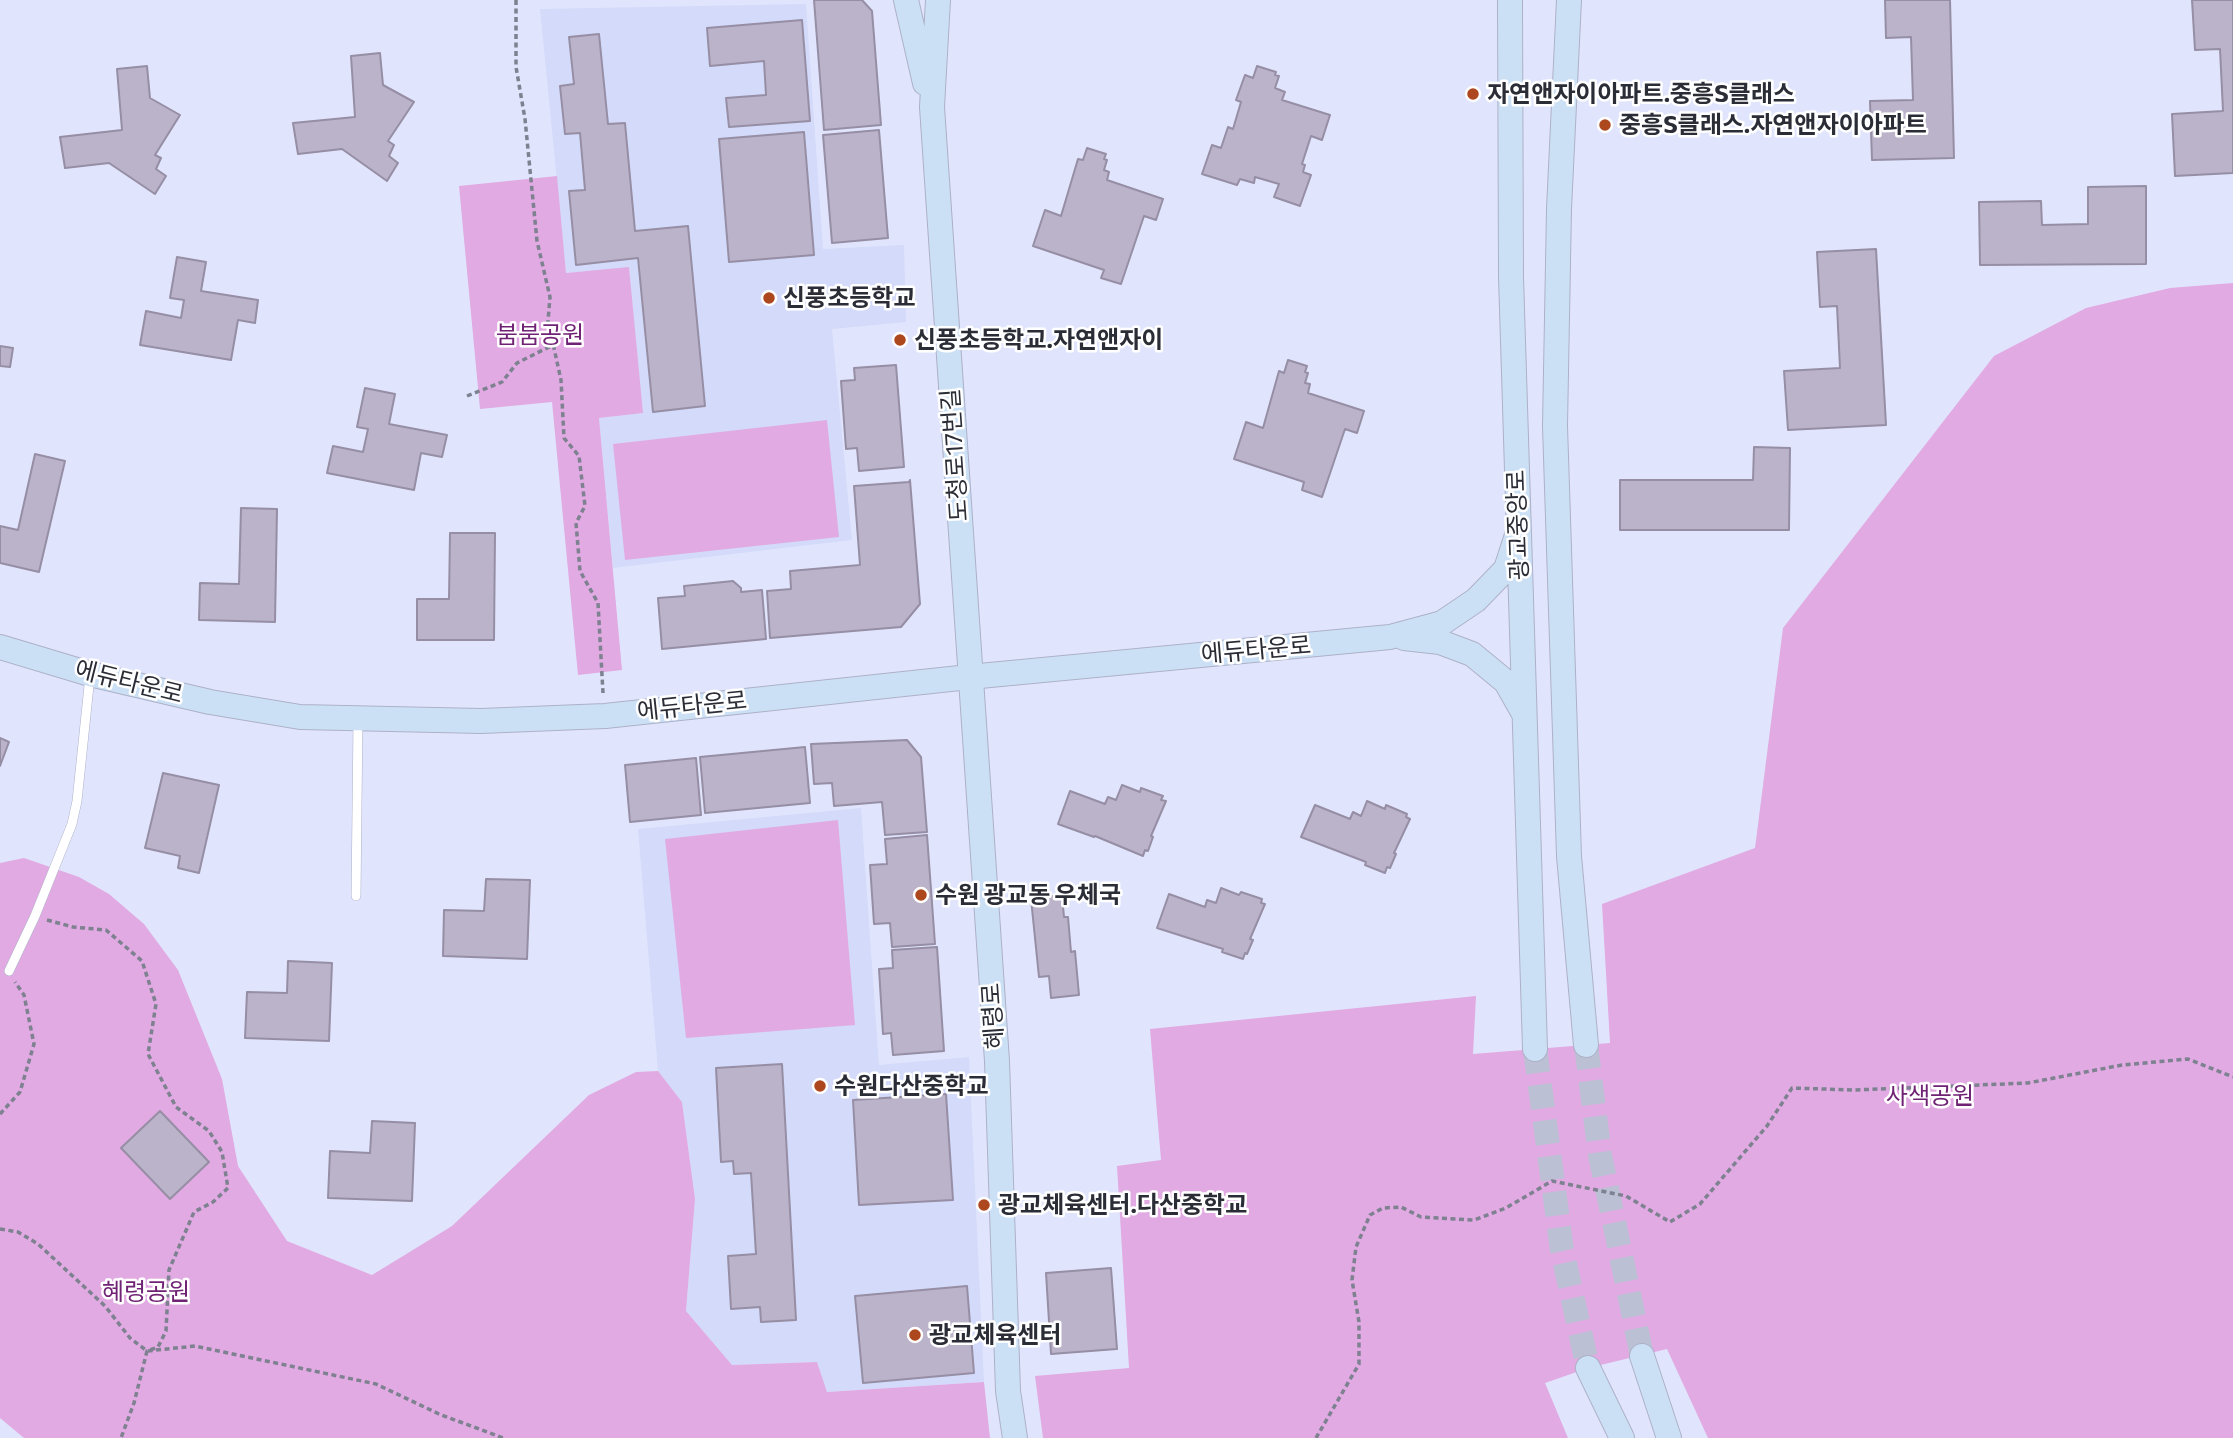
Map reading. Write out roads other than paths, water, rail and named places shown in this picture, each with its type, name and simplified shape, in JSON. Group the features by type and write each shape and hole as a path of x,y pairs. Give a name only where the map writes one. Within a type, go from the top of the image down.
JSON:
{"street":[{"name":"도청로17번길","path":"905,0 932,107"},
{"name":"도청로17번길","path":"938,0 932,107 969,677"},
{"name":"광교중앙로","path":"1510,0 1511,277 1535,1049"},
{"name":"광교중앙로","path":"1569,0 1559,209 1555,426 1569,856 1586,1045"},
{"path":"1390,637 1442,623 1476,600 1506,569 1518,532"},
{"path":"1390,637 1440,642 1472,654 1506,682 1525,716"},
{"name":"에듀타운로","path":"0,647 90,674 210,702 300,717 481,721 605,716 969,677 1390,637"},
{"name":"혜령로","path":"969,677 996,1061 1008,1391 1015,1438"},
{"path":"1642,1356 1669,1438"},
{"path":"1588,1368 1622,1438"}],"lane":[{"path":"9,971 35,916 72,824 77,801 90,674"},
{"path":"356,896 358,718"}],"tunnel":[{"path":"1586,1045 1600,1155 1642,1356"},
{"path":"1535,1049 1562,1250 1588,1368"}],"place":[{"name":"자연앤자이아파트.중흥S클래스","path":"1473,94"},
{"name":"중흥S클래스.자연앤자이아파트","path":"1605,125"},
{"name":"신풍초등학교","path":"769,298"},
{"name":"신풍초등학교.자연앤자이","path":"900,340"},
{"name":"수원 광교동 우체국","path":"921,895"},
{"name":"수원다산중학교","path":"820,1086"},
{"name":"광교체육센터.다산중학교","path":"984,1205"},
{"name":"광교체육센터","path":"915,1335"}],"park label":[{"name":"붐붐공원","path":"540,335"},
{"name":"사색공원","path":"1930,1096"},
{"name":"혜령공원","path":"146,1292"}]}
